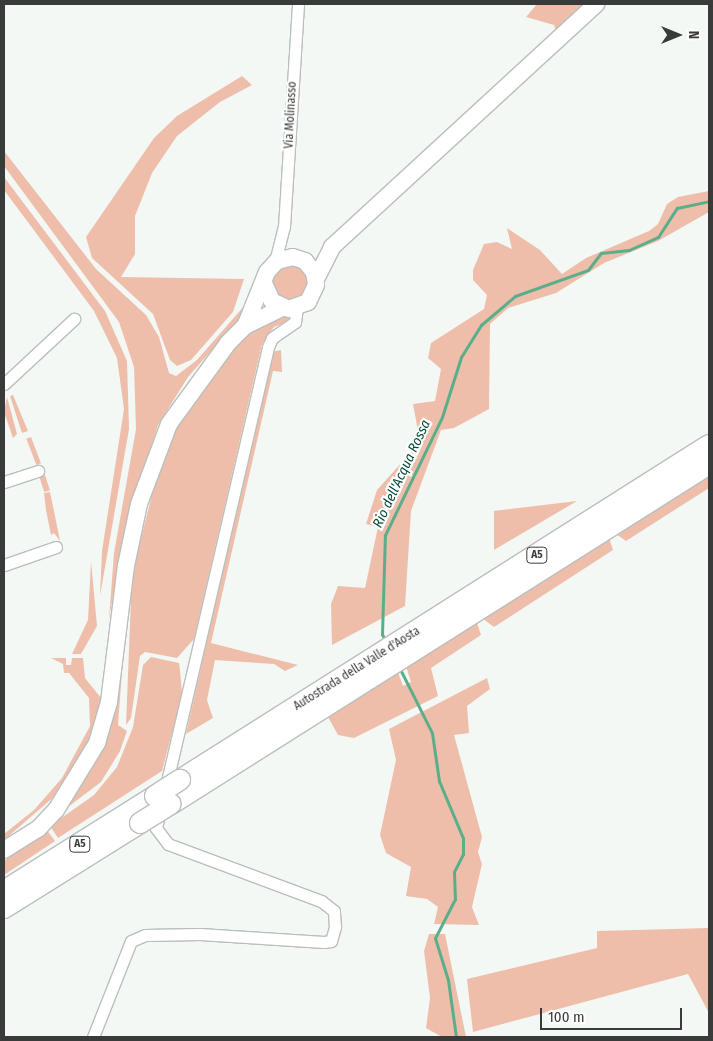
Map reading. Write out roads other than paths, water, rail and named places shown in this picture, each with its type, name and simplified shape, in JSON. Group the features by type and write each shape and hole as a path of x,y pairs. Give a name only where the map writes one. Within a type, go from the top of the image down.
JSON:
{"highway":[{"name":"Autostrada della Valle d'Aosta","path":"4,891 163,800 465,610 606,520 709,445"},
{"name":"Autostrada della Valle d'Aosta","path":"606,520 709,464"},
{"name":"Autostrada della Valle d'Aosta","path":"4,908 140,823 180,780 316,703"}],"main road":[{"path":"245,326 312,297 316,279 332,247 596,4"},
{"path":"4,850 38,829 56,810 97,743 109,702 126,566 154,455 188,393 245,326 275,262 298,258 332,247"},
{"path":"298,258 316,279"},
{"path":"264,283 269,298 289,308"}],"street":[{"name":"Via Molinasso","path":"284,227 298,4"},
{"path":"284,227 298,258"},
{"path":"275,262 284,227"},
{"path":"93,1037 131,941 145,935 200,934 324,942 331,941 335,927 334,911 320,901 168,844 156,828 268,347 272,338 295,322 289,308"},
{"path":"4,384 74,319"},
{"path":"4,482 38,470"},
{"path":"4,565 56,547"}],"waterway":[{"name":"Rio dell'Acqua Rossa","path":"386,642 382,634 385,535 442,417 461,357 481,325 515,296 588,270 601,253 629,250 658,237 677,208 709,201"},
{"name":"Rio dell'Acqua Rossa","path":"399,667 432,733 439,781 463,838 463,854 454,872 455,899 435,938 448,980 456,1037"}]}
